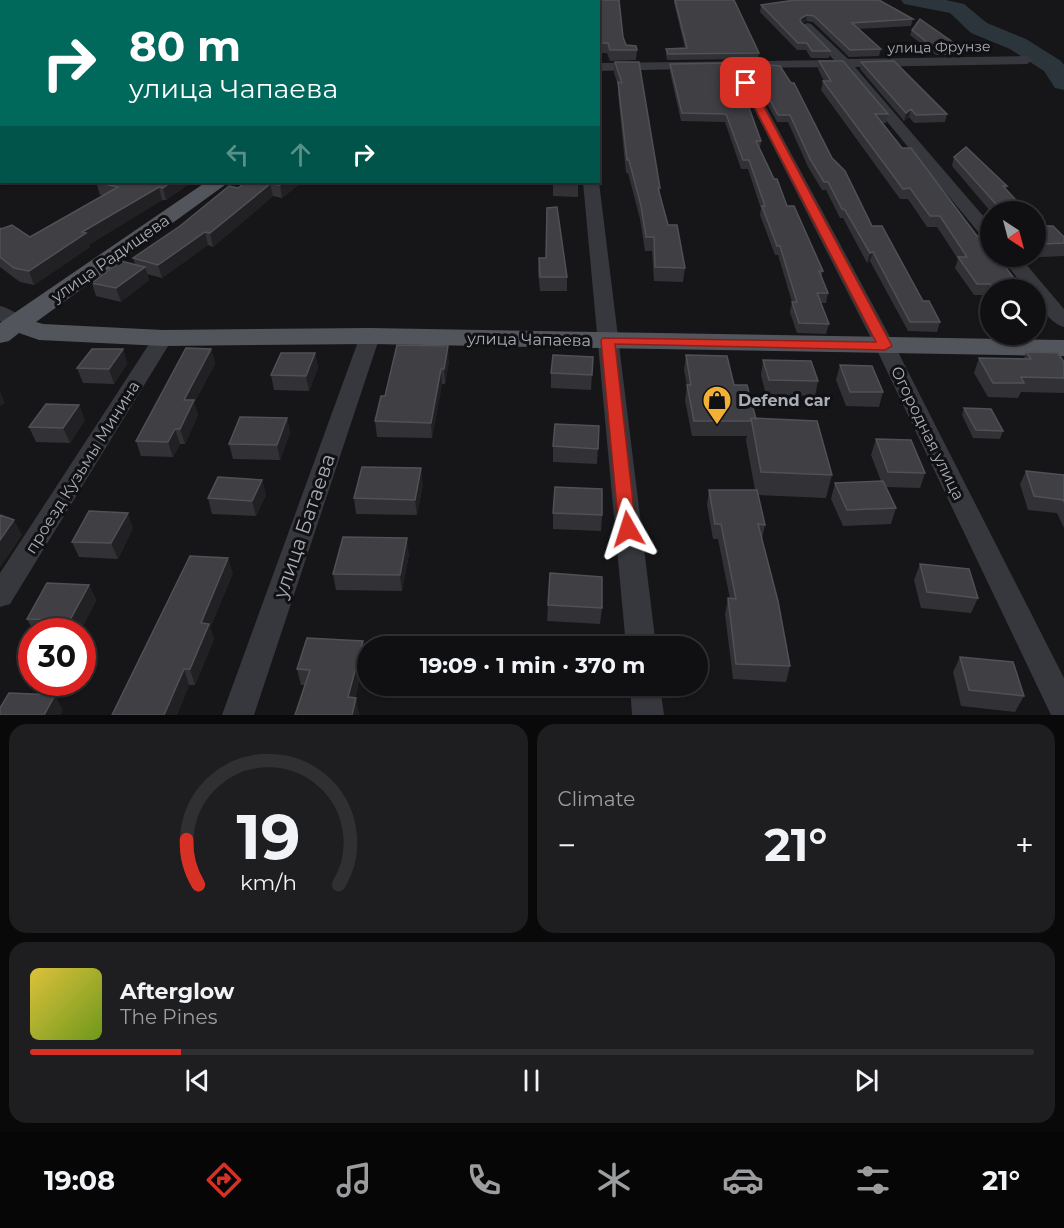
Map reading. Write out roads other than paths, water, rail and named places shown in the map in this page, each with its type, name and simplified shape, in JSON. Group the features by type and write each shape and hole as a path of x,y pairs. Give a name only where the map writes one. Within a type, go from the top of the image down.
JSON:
{"main road":[{"name":"улица Радищева","path":"5,323 217,183"},
{"name":"улица Чапаева","path":"5,323 39,332 164,338 370,336 1064,348"}],"street":[{"path":"807,26 846,64 980,223"},
{"name":"улица Фрунзе","path":"600,67 1027,60"},
{"name":"Огородная улица","path":"736,63 885,346 1064,710"},
{"path":"591,183 639,636"},
{"path":"1018,267 1064,321"},
{"name":"улица Батаева","path":"238,715 370,336"},
{"name":"проезд Кузьмы Минина","path":"0,596 164,338"},
{"path":"646,696 648,715"}],"waterway":[{"path":"911,0 957,8 979,28 1018,44 1053,66 1064,83"}],"place":[{"name":"Defend car","path":"717,426"}]}
